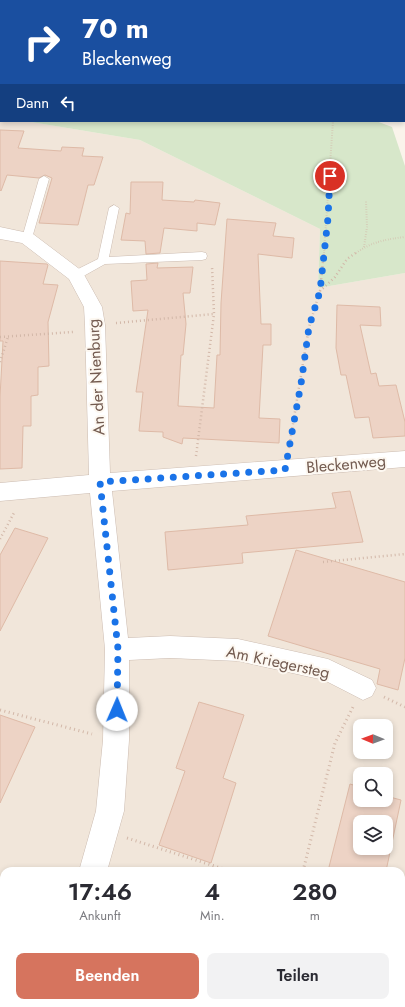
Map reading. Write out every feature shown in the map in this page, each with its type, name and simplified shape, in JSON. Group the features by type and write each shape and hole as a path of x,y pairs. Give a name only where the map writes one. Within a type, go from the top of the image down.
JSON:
{"street":[{"name":"An der Nienburg","path":"0,233 26,238 76,275 93,307 96,328 100,482"},
{"name":"Bleckenweg","path":"0,492 100,482 285,470 405,459"},
{"path":"94,867 110,811 116,740 118,649 100,482"},
{"name":"Am Kriegersteg","path":"118,649 170,647 238,650 328,670 363,688"}],"lane":[{"path":"26,238 44,179"},
{"path":"103,261 114,208"},
{"path":"76,275 103,261 202,256"}],"path":[{"path":"285,470 301,384 309,327 320,291 328,218 333,122"},
{"path":"364,247 367,227 366,201"},
{"path":"320,291 335,277 347,259 364,247 388,239 405,237"},
{"path":"193,476 214,314 212,262 202,256"},
{"path":"0,337 96,328 214,314"},
{"path":"0,362 8,337"},
{"path":"0,539 27,490"},
{"path":"323,562 405,554"},
{"path":"303,867 335,743 363,688"},
{"path":"0,710 116,740"},
{"path":"104,830 218,867"}],"shaded area":[{"path":"0,122 31,122 140,140 320,229 318,288 405,273 405,867 0,867"}],"green space":[{"path":"31,122 379,122 392,127 405,166 405,273 318,288 320,229 140,140"}],"building":[{"path":"0,130 24,131 18,148 61,151 62,147 84,148 82,156 103,157 94,185 88,185 78,225 39,223 52,178 45,175 39,178 7,175 1,191 0,190"},
{"path":"131,182 163,182 162,200 194,202 195,200 220,203 215,225 197,223 197,231 164,228 160,253 146,254 145,241 121,240 126,213 130,214"},
{"path":"227,219 276,223 273,236 294,238 292,258 258,254 261,324 271,324 271,345 263,345 259,418 280,419 279,443 183,438 182,444 163,437 163,432 139,431 143,392 136,392 148,310 133,311 131,281 147,280 146,264 158,263 157,268 193,267 190,293 183,293 186,324 183,355 181,355 178,406 214,408 217,355 220,355 221,303"},
{"path":"0,261 47,264 43,284 58,285 48,322 49,366 38,367 38,395 31,396 31,426 23,426 22,468 0,469 0,397 3,341 0,341"},
{"path":"337,305 380,307 381,326 360,325 371,374 376,373 379,386 396,385 405,422 405,436 373,438 369,417 355,418 346,375 341,375 336,348"},
{"path":"350,491 363,542 242,553 243,563 168,570 165,532 248,525 246,516 336,508 332,493"},
{"path":"15,528 48,538 0,631 0,555"},
{"path":"296,550 405,582 405,658 398,690 377,684 380,669 268,636"},
{"path":"199,702 244,715 223,778 236,783 211,863 159,845 185,771 176,768"},
{"path":"0,715 35,727 0,803"},
{"path":"350,784 353,785 353,807 393,807 393,798 401,800 393,838 393,815 353,815 353,855 389,855 387,867 329,867"}],"route":[{"path":"117,710 118,649 100,482 285,470 301,384 309,327 320,291 328,218 330,176"}]}
